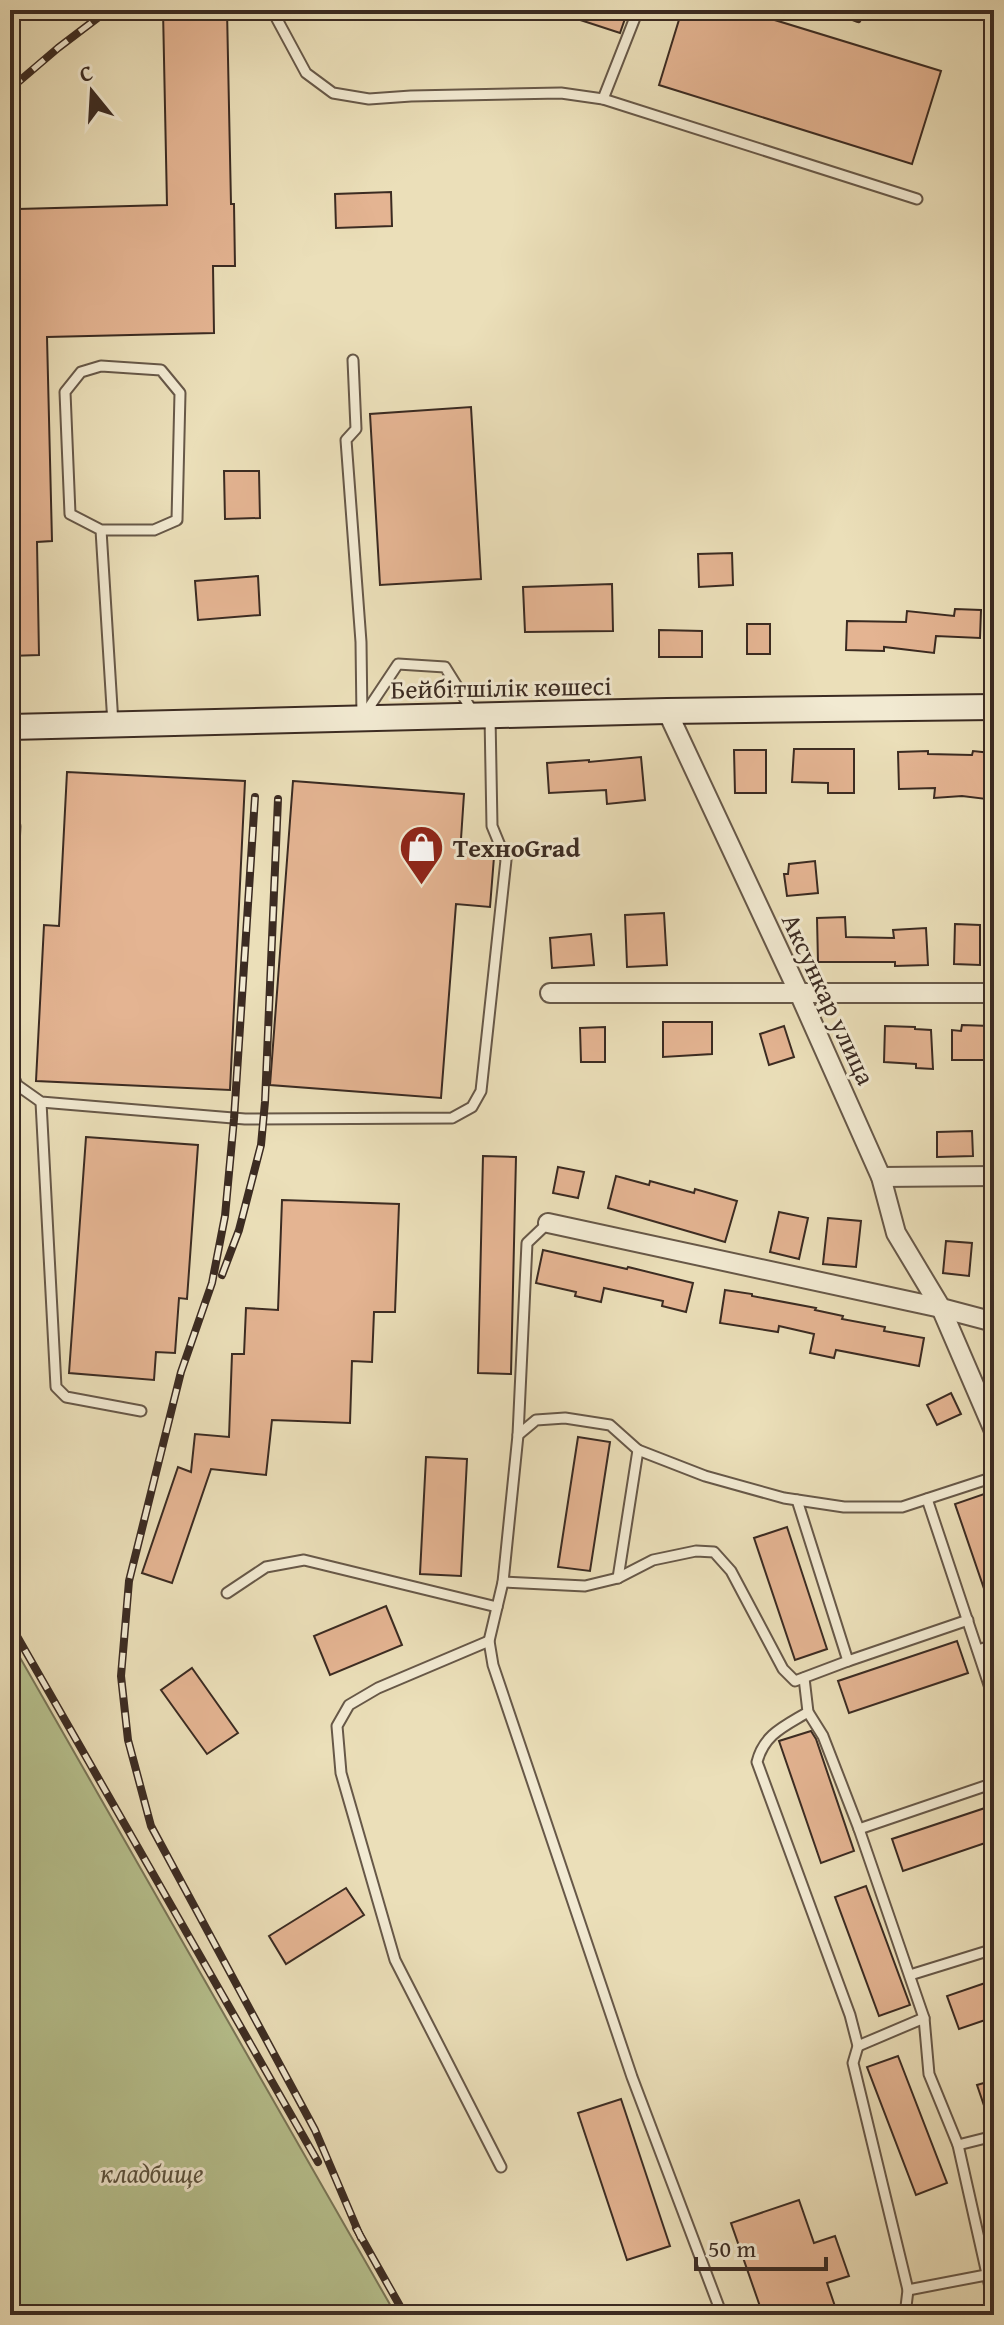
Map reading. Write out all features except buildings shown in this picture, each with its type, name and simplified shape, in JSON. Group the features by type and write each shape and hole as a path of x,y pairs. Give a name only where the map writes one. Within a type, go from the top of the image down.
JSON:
{"street":[{"name":"Бейбітшілік көшесі","path":"10,727 667,711 994,707"},
{"name":"Аксункар улица","path":"667,711 881,1177 896,1233 941,1308 994,1431"},
{"path":"550,993 994,993"},
{"path":"881,1177 994,1176"},
{"path":"548,1223 994,1322"}],"lane":[{"path":"272,10 306,73 333,93 369,99 561,93 603,99 917,199"},
{"path":"603,99 638,10"},
{"path":"353,360 356,429 346,440 361,642 362,718"},
{"path":"101,366 161,370 180,393 177,520 154,530 101,530 70,514 65,392 81,372 101,366"},
{"path":"101,530 113,724"},
{"path":"10,1068 17,1085 41,1102 245,1119 452,1118 472,1107 481,1091 506,860 492,826 482,715 445,667 398,664 362,718"},
{"path":"10,923 15,826"},
{"path":"41,1102 56,1387 66,1397 141,1411"},
{"path":"548,1223 527,1243 518,1435 503,1582 489,1641 493,1665 632,2077 722,2315"},
{"path":"518,1435 536,1420 565,1418 610,1425 638,1450 705,1476 797,1500 844,1507 902,1507 994,1477"},
{"path":"618,1578 638,1450"},
{"path":"927,1499 994,1700"},
{"path":"797,1500 848,1661"},
{"path":"503,1582 585,1586 618,1578 653,1560 696,1551 714,1552 731,1571 783,1669 795,1681 968,1620"},
{"path":"227,1593 266,1567 304,1560 497,1607"},
{"path":"489,1641 378,1688 349,1705 337,1726 341,1773 395,1960 501,2167"},
{"path":"978,1650 994,1645"},
{"path":"804,1678 808,1712 823,1736 859,1829 924,2018 929,2074 958,2145 994,2305"},
{"path":"808,1712 771,1735 761,1746 757,1762 850,2015 858,2046 853,2063 908,2290 905,2315"},
{"path":"859,1829 994,1783"},
{"path":"910,1975 994,1949"},
{"path":"858,2046 924,2018"},
{"path":"958,2145 994,2136"},
{"path":"908,2290 986,2275"}],"green space":[{"name":"кладбище","path":"10,1643 14,1647 396,2315 10,2315"}],"railway":[{"path":"10,89 108,10"},
{"path":"835,10 858,19"},
{"path":"255,797 225,1216 212,1283 181,1372 129,1581 121,1676 128,1740 151,1826 315,2130 361,2238"},
{"path":"222,1275 239,1230 261,1145 278,799"},
{"path":"10,1624 318,2162"},
{"path":"356,2228 405,2315"}],"place":[{"name":"ТехноGrad","path":"422,886"}]}
